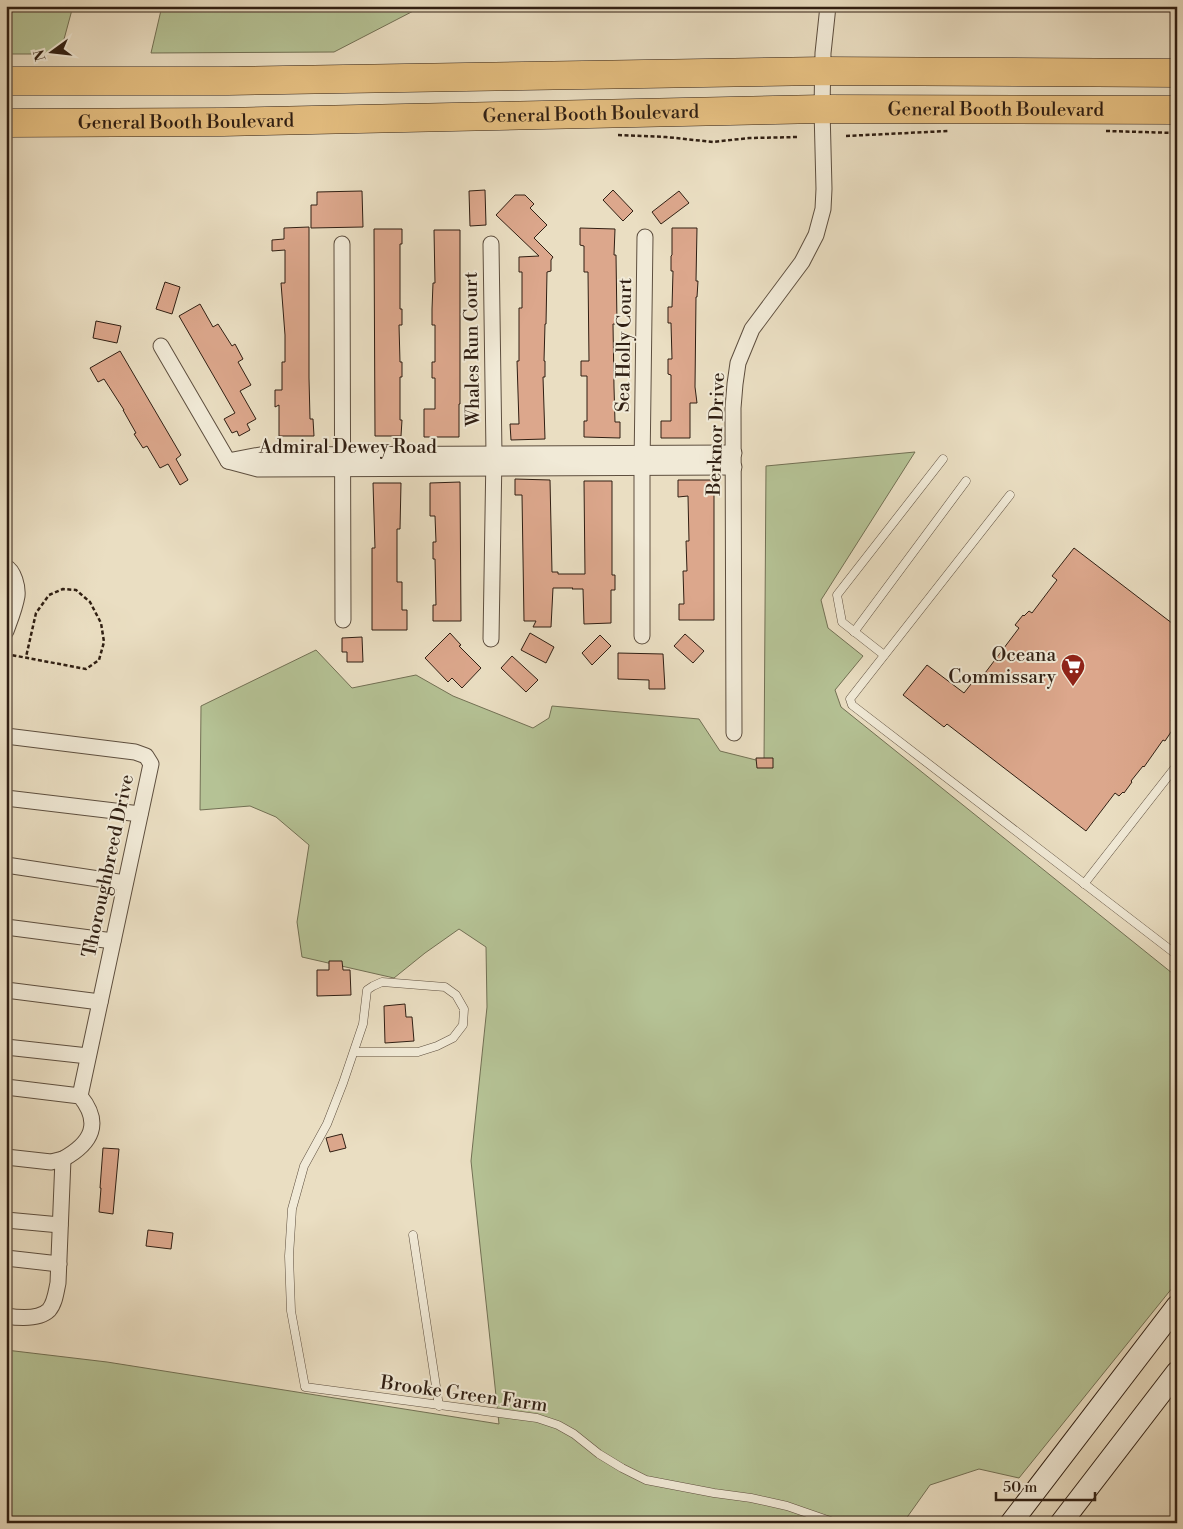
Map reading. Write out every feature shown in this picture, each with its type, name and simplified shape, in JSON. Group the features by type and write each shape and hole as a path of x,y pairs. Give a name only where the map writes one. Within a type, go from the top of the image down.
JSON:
{"highway":[{"name":"General Booth Boulevard","path":"6,81 238,81 823,71 1177,73"},
{"name":"General Booth Boulevard","path":"6,123 224,122 822,109 1177,110"}],"main road":[{"path":"1011,1523 1177,1306"},
{"path":"1061,1523 1177,1372"}],"street":[{"name":"Berknor Drive","path":"734,732 734,384 738,363 752,329 802,262 816,236 823,209 822,109 828,6"},
{"name":"Sea Holly Court","path":"642,636 642,461 646,238"},
{"path":"342,244 343,620"},
{"name":"Whales Run Court","path":"491,244 494,461 491,639"},
{"name":"Admiral Dewey Road","path":"161,346 228,461 260,455 342,462 734,460"},
{"path":"6,567 10,569 17,595 6,632"},
{"name":"Thoroughbreed Drive","path":"6,736 134,752 146,756 151,764 80,1096"},
{"path":"6,798 140,814"},
{"path":"6,865 125,883"},
{"path":"6,927 113,941"},
{"path":"6,990 100,1002"},
{"path":"6,1047 88,1056"},
{"path":"6,1087 80,1096 88,1106 92,1122 89,1138 75,1152 63,1159 51,1162 6,1157"},
{"path":"6,1316 20,1318 37,1316 48,1311 54,1299 58,1283 63,1159"},
{"path":"6,1220 60,1225"},
{"path":"6,1258 59,1264"}],"lane":[{"path":"884,655 842,622 836,595 943,460"},
{"path":"854,632 966,481"},
{"path":"1010,495 850,699 852,705 1177,955"},
{"path":"1084,884 1177,765"},
{"path":"382,982 445,988 456,995 464,1009 463,1025 452,1038 437,1046 418,1052 354,1052 364,1024 367,990 382,982"},
{"name":"Brooke Green Farm","path":"354,1052 327,1124 304,1166 292,1209 289,1256 291,1311 305,1387 537,1418 558,1425 574,1434 614,1464 646,1480 787,1506 836,1523"},
{"path":"413,1235 439,1406"}],"path":[{"path":"846,136 948,131"},
{"path":"1104,131 1177,134"},
{"path":"622,135 713,142 749,138 799,137"},
{"path":"6,654 86,669 99,660 104,642 101,622 90,602 76,590 62,589 49,595 36,613 26,657"}],"green space":[{"path":"6,6 73,6 60,54 6,54"},
{"path":"162,6 423,6 334,52 151,53"},
{"path":"915,452 821,600 828,628 863,656 835,690 841,707 1177,977 1177,1282 1019,1478 979,1469 930,1485 903,1523 6,1523 6,1350 107,1362 499,1424 471,1161 487,1007 486,947 459,929 394,978 302,957 297,922 309,845 276,817 250,806 200,810 201,706 316,650 352,688 416,675 453,696 533,728 549,718 552,706 699,719 720,751 764,762 766,466"}],"building":[{"path":"485,190 486,225 470,226 469,191"},
{"path":"613,190 633,211 623,221 603,200"},
{"path":"362,191 363,227 311,228 311,205 317,205 317,192"},
{"path":"679,191 689,203 661,224 652,212"},
{"path":"515,195 525,195 534,204 530,208 547,225 534,238 553,257 551,260 551,271 547,272 545,377 543,377 545,439 511,440 510,424 519,424 517,361 519,361 519,308 522,308 522,272 519,272 519,257 539,256 496,215"},
{"path":"309,227 309,378 310,419 313,419 314,436 279,436 279,405 275,407 275,390 282,390 282,362 285,362 281,283 285,283 285,250 272,251 272,240 284,239 284,228"},
{"path":"580,228 615,229 614,255 616,255 617,324 613,324 614,387 615,422 620,422 620,438 584,437 584,421 587,421 587,376 581,376 581,361 589,361 588,272 584,272 584,246 580,245"},
{"path":"672,228 697,228 696,281 698,281 696,297 695,387 697,403 690,403 690,438 661,438 661,421 671,421 671,375 668,374 668,359 672,359 671,323 668,323 668,307 672,307"},
{"path":"374,229 402,229 402,244 400,244 400,309 402,309 402,325 399,325 400,362 402,362 402,377 400,377 401,436 375,436"},
{"path":"434,230 460,230 459,437 424,437 424,409 435,409 435,378 432,378 432,362 435,362 435,325 432,325 433,283 435,283"},
{"path":"165,282 180,287 172,314 156,309"},
{"path":"200,304 213,327 218,324 232,346 235,344 243,359 238,362 251,385 240,391 256,419 247,424 250,430 239,436 237,431 232,433 224,419 235,413 179,316"},
{"path":"96,321 121,326 117,343 93,338"},
{"path":"120,351 181,455 176,459 188,480 180,485 168,464 160,468 147,446 143,448 134,434 136,433 124,410 104,379 98,382 90,368"},
{"path":"515,479 550,480 552,572 558,572 558,574 585,574 584,481 612,481 612,575 615,575 615,590 611,590 611,623 584,624 583,589 573,588 553,588 551,627 533,627 536,621 524,621 522,495 515,495"},
{"path":"678,480 714,480 714,620 679,620 679,604 684,604 683,571 687,571 686,541 689,541 688,496 678,497"},
{"path":"460,482 461,621 433,621 433,605 436,605 433,542 436,542 435,516 430,516 430,483"},
{"path":"373,483 401,483 400,529 397,529 397,582 402,582 402,610 407,610 407,630 372,630 372,548 375,548"},
{"name":"Oceana Commissary","path":"1074,548 1177,627 1177,713 1171,721 1175,724 1173,729 1131,781 1124,793 1119,796 1115,793 1086,831 947,724 944,727 903,695 927,665 964,693 975,679 979,681 1019,628 1015,625 1023,615 1029,611 1032,613 1057,580 1052,576"},
{"path":"450,633 461,645 459,646 481,668 462,688 452,678 448,682 425,658"},
{"path":"530,633 554,647 546,663 521,650"},
{"path":"685,634 704,651 693,663 674,646"},
{"path":"600,635 611,646 592,665 582,653"},
{"path":"362,637 363,662 347,662 347,652 342,652 342,638"},
{"path":"618,653 663,654 665,689 649,689 649,680 618,679"},
{"path":"512,656 538,680 526,692 501,668"},
{"path":"756,758 773,758 773,768 757,768"},
{"path":"329,961 342,961 343,970 350,970 351,995 317,996 317,970 329,970"},
{"path":"405,1004 406,1017 412,1017 414,1041 385,1043 384,1006"},
{"path":"342,1134 346,1148 330,1152 326,1138"},
{"path":"103,1148 119,1149 113,1214 99,1212"},
{"path":"148,1230 173,1233 171,1249 146,1246"}],"place":[{"name":"Oceana Commissary","path":"1073,687"}]}
